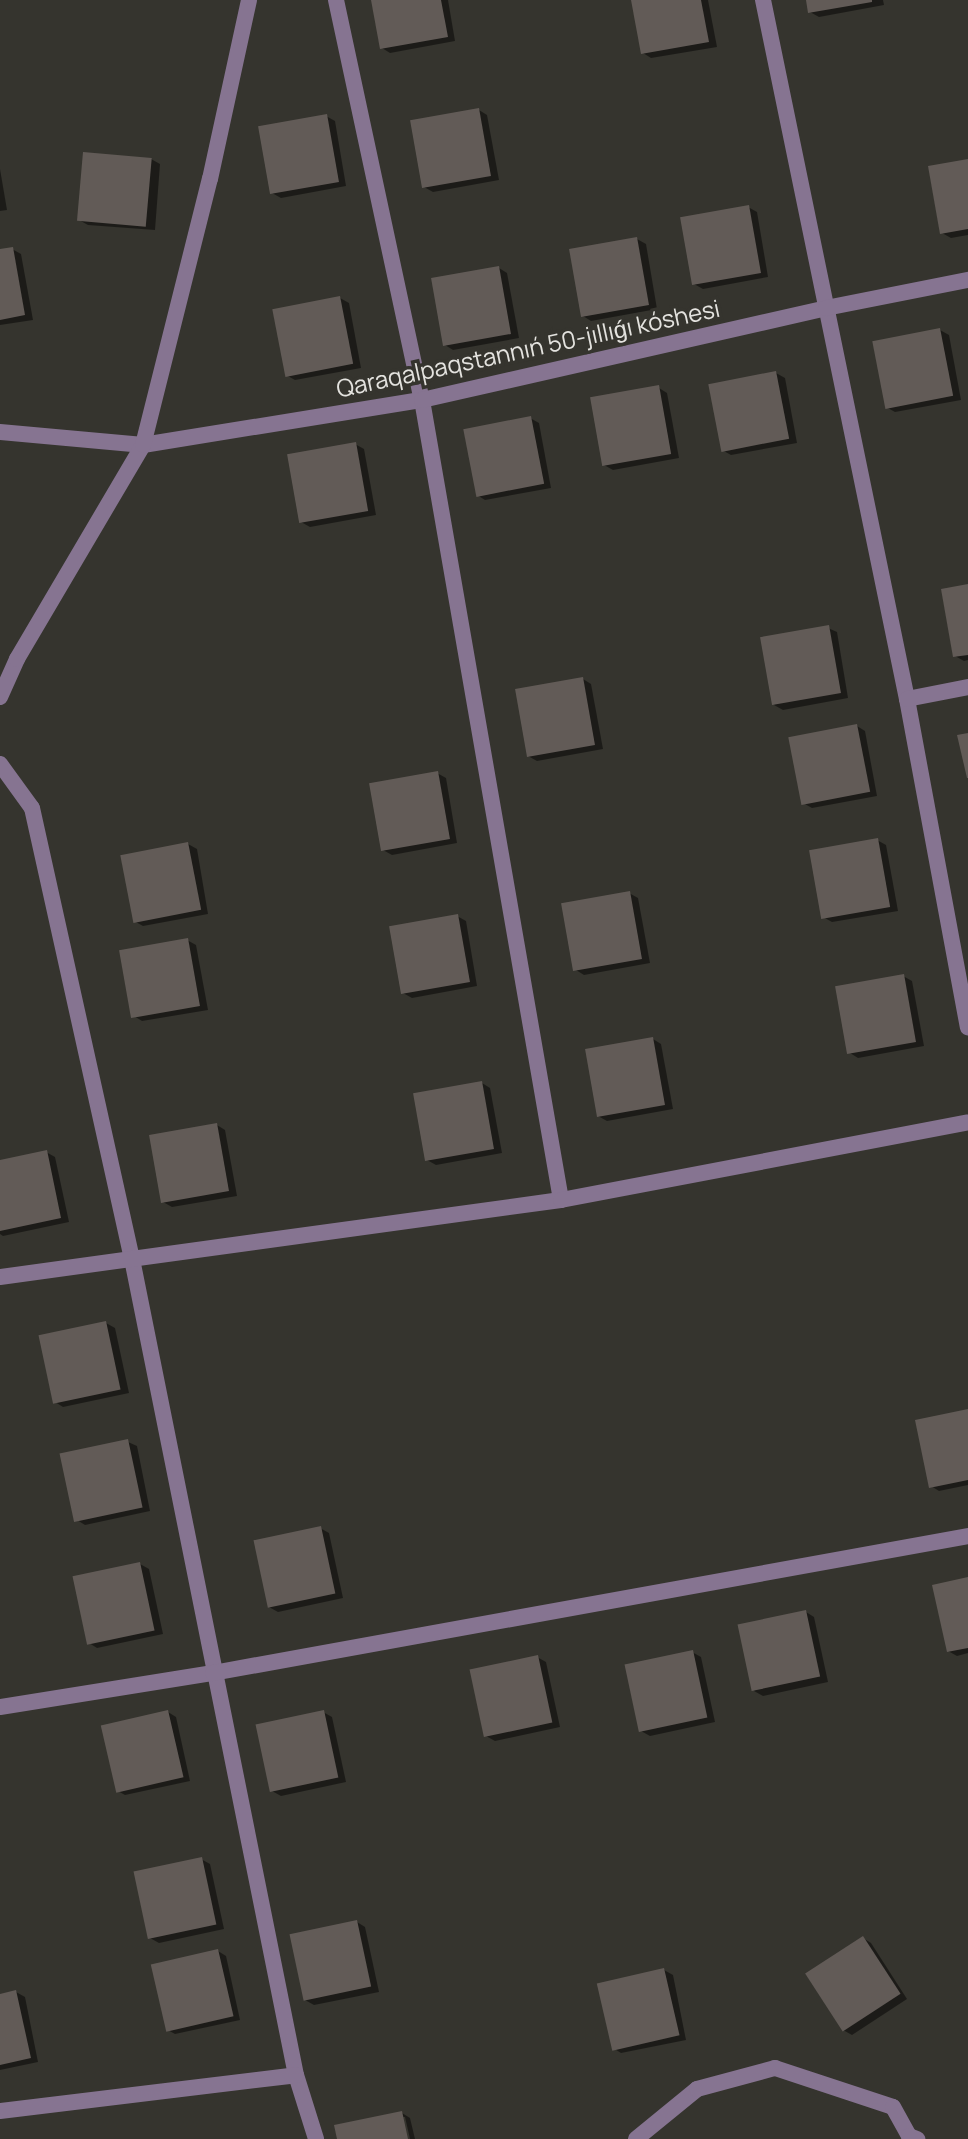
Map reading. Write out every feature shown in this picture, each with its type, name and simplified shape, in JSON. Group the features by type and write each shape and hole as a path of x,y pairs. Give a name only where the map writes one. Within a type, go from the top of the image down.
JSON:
{"street":[{"path":"0,697 17,659 143,445 210,179 249,0"},
{"path":"336,0 422,400 561,1200"},
{"path":"763,0 907,699 968,1027"},
{"name":"Qaraqalpaqstannıń 50-jıllıǵı kóshesi","path":"0,432 143,445 422,400 826,308 968,280"},
{"path":"907,699 968,687"},
{"path":"0,764 32,808 132,1259 296,2075 316,2139"},
{"path":"0,1277 561,1200 968,1122"},
{"path":"0,1707 213,1673 968,1536"},
{"path":"636,2139 697,2089 775,2068 893,2107 911,2138"},
{"path":"0,2111 296,2075"}],"building":[{"path":"371,0 441,0 448,37 380,49"},
{"path":"631,0 701,0 709,42 641,54"},
{"path":"806,0 872,0 872,2 808,13"},
{"path":"479,108 491,176 422,188 410,120"},
{"path":"327,114 339,182 270,194 258,126"},
{"path":"83,152 152,158 146,227 77,221"},
{"path":"968,159 968,229 940,234 928,166"},
{"path":"749,205 761,273 692,285 680,217"},
{"path":"637,237 649,305 581,317 569,249"},
{"path":"13,247 25,315 0,320 0,249"},
{"path":"499,266 511,334 443,346 431,278"},
{"path":"340,296 353,364 285,377 272,309"},
{"path":"940,328 953,396 885,409 872,341"},
{"path":"776,371 789,439 721,452 708,384"},
{"path":"659,385 671,454 602,466 590,397"},
{"path":"531,416 544,484 476,497 463,429"},
{"path":"356,442 368,511 299,523 287,454"},
{"path":"968,584 968,655 953,657 941,589"},
{"path":"829,625 841,693 772,705 760,637"},
{"path":"583,677 595,745 527,757 515,689"},
{"path":"857,724 870,792 801,805 788,737"},
{"path":"968,733 968,778 967,778 957,735"},
{"path":"438,771 450,839 381,851 369,783"},
{"path":"878,838 890,907 821,919 809,850"},
{"path":"188,842 201,910 133,923 120,855"},
{"path":"630,891 642,959 573,971 561,903"},
{"path":"458,914 470,982 401,994 389,926"},
{"path":"188,938 200,1006 131,1018 119,950"},
{"path":"904,974 916,1042 847,1054 835,986"},
{"path":"653,1037 665,1105 597,1117 585,1049"},
{"path":"482,1081 494,1149 425,1161 413,1093"},
{"path":"217,1123 229,1191 161,1203 149,1135"},
{"path":"47,1150 61,1218 0,1231 0,1160"},
{"path":"106,1321 121,1389 53,1404 39,1335"},
{"path":"968,1409 968,1480 929,1488 915,1420"},
{"path":"128,1439 143,1507 74,1522 60,1454"},
{"path":"321,1526 335,1593 268,1608 254,1540"},
{"path":"140,1562 155,1630 87,1645 73,1576"},
{"path":"968,1577 968,1648 947,1652 932,1585"},
{"path":"806,1610 820,1677 752,1691 738,1625"},
{"path":"693,1650 707,1717 639,1732 625,1665"},
{"path":"538,1655 552,1722 484,1737 470,1670"},
{"path":"168,1710 184,1777 116,1793 101,1726"},
{"path":"324,1710 338,1777 270,1792 256,1725"},
{"path":"202,1857 216,1924 148,1939 134,1872"},
{"path":"357,1920 371,1987 304,2001 290,1934"},
{"path":"863,1936 901,1994 843,2031 805,1974"},
{"path":"218,1949 234,2016 166,2032 151,1965"},
{"path":"664,1968 680,2035 612,2051 597,1984"},
{"path":"16,1990 31,2058 0,2065 0,1994"},
{"path":"402,2111 408,2139 337,2139 334,2125"}]}
